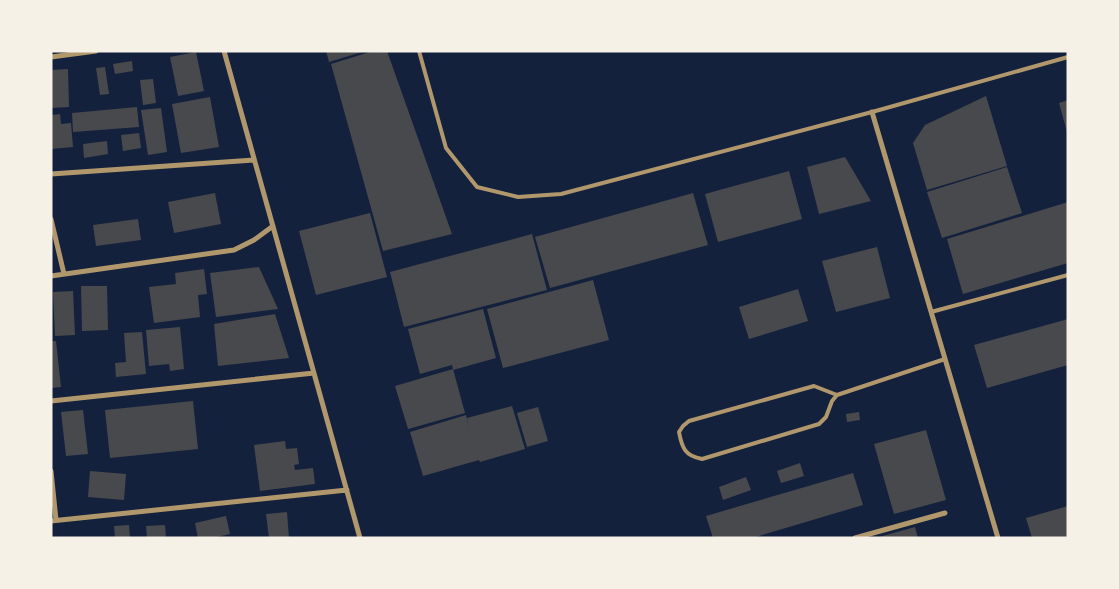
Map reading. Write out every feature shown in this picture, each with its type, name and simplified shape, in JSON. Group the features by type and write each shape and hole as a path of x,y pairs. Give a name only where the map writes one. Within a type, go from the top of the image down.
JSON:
{"street":[{"path":"51,57 96,51"},
{"path":"224,51 360,538"},
{"path":"872,112 998,538"},
{"path":"51,174 254,160"},
{"path":"51,219 64,274"},
{"path":"51,276 234,250 254,240 273,226"},
{"path":"51,401 314,373"},
{"path":"51,471 54,520 347,490"},
{"path":"854,538 945,512"}],"lane":[{"path":"419,51 446,148 478,187 518,197 561,194 872,112 1068,56"},
{"path":"931,312 1068,275"},
{"path":"837,395 814,386 708,415 689,421 683,426 679,432 680,440 686,453 694,458 702,459 819,424 826,417 832,401 837,395 945,359"}],"building":[{"path":"326,51 361,51 362,52 329,62"},
{"path":"373,51 387,51 452,234 383,251 331,64"},
{"path":"196,52 204,91 178,96 170,57"},
{"path":"132,61 133,71 115,74 113,64"},
{"path":"105,67 109,94 100,95 96,68"},
{"path":"68,69 69,107 51,108 51,70"},
{"path":"153,79 156,103 143,105 140,80"},
{"path":"986,96 1007,166 927,190 913,143 925,125"},
{"path":"210,97 219,147 181,153 172,104"},
{"path":"1068,100 1068,132 1067,132 1059,103"},
{"path":"137,107 139,127 73,132 72,113"},
{"path":"161,108 167,152 148,155 141,110"},
{"path":"60,114 61,124 71,123 73,147 51,149 51,115"},
{"path":"139,133 141,148 123,151 121,135"},
{"path":"107,141 108,154 84,158 83,144"},
{"path":"845,157 871,201 819,214 807,167"},
{"path":"1007,167 1022,213 942,238 927,192"},
{"path":"789,171 802,219 718,242 705,194"},
{"path":"215,193 221,224 174,233 168,202"},
{"path":"693,193 708,245 550,288 535,237"},
{"path":"1068,202 1068,263 963,294 947,239"},
{"path":"370,213 387,277 316,295 299,231"},
{"path":"138,219 141,240 96,246 93,225"},
{"path":"532,234 547,290 404,327 390,272"},
{"path":"877,247 890,298 836,312 822,261"},
{"path":"259,267 278,309 216,317 210,273"},
{"path":"204,269 207,294 198,295 200,317 154,323 149,287 176,284 175,273"},
{"path":"593,280 609,340 503,368 487,309"},
{"path":"81,286 107,286 108,330 82,331"},
{"path":"798,289 808,321 749,339 739,307"},
{"path":"73,291 75,335 55,336 53,292"},
{"path":"483,309 496,358 453,370 452,365 420,374 408,329"},
{"path":"275,314 289,358 218,366 214,324"},
{"path":"1068,319 1068,365 987,388 974,345"},
{"path":"180,327 184,369 170,371 169,364 149,366 146,330"},
{"path":"142,332 146,374 116,377 115,363 126,362 124,333"},
{"path":"51,341 56,341 61,387 51,388"},
{"path":"453,369 465,413 408,429 395,386"},
{"path":"193,401 198,449 110,458 105,410"},
{"path":"512,406 525,449 423,476 410,432 466,415 469,428 467,418"},
{"path":"538,407 548,441 527,447 517,413"},
{"path":"83,410 88,454 66,456 61,412"},
{"path":"859,412 860,420 847,422 846,414"},
{"path":"926,430 946,500 894,514 874,444"},
{"path":"285,441 286,449 297,448 299,464 294,465 295,470 313,468 315,484 260,491 254,445"},
{"path":"800,463 804,476 781,483 777,471"},
{"path":"90,471 126,474 124,500 88,497"},
{"path":"853,473 863,505 752,538 713,538 706,516"},
{"path":"746,477 751,490 723,500 719,487"},
{"path":"1068,506 1068,538 1032,538 1026,518"},
{"path":"287,512 289,538 269,538 266,514"},
{"path":"226,516 230,534 212,538 198,538 195,523"},
{"path":"129,525 130,538 115,538 114,526"},
{"path":"165,525 166,538 147,538 146,526"},
{"path":"915,527 918,538 879,537"}]}
